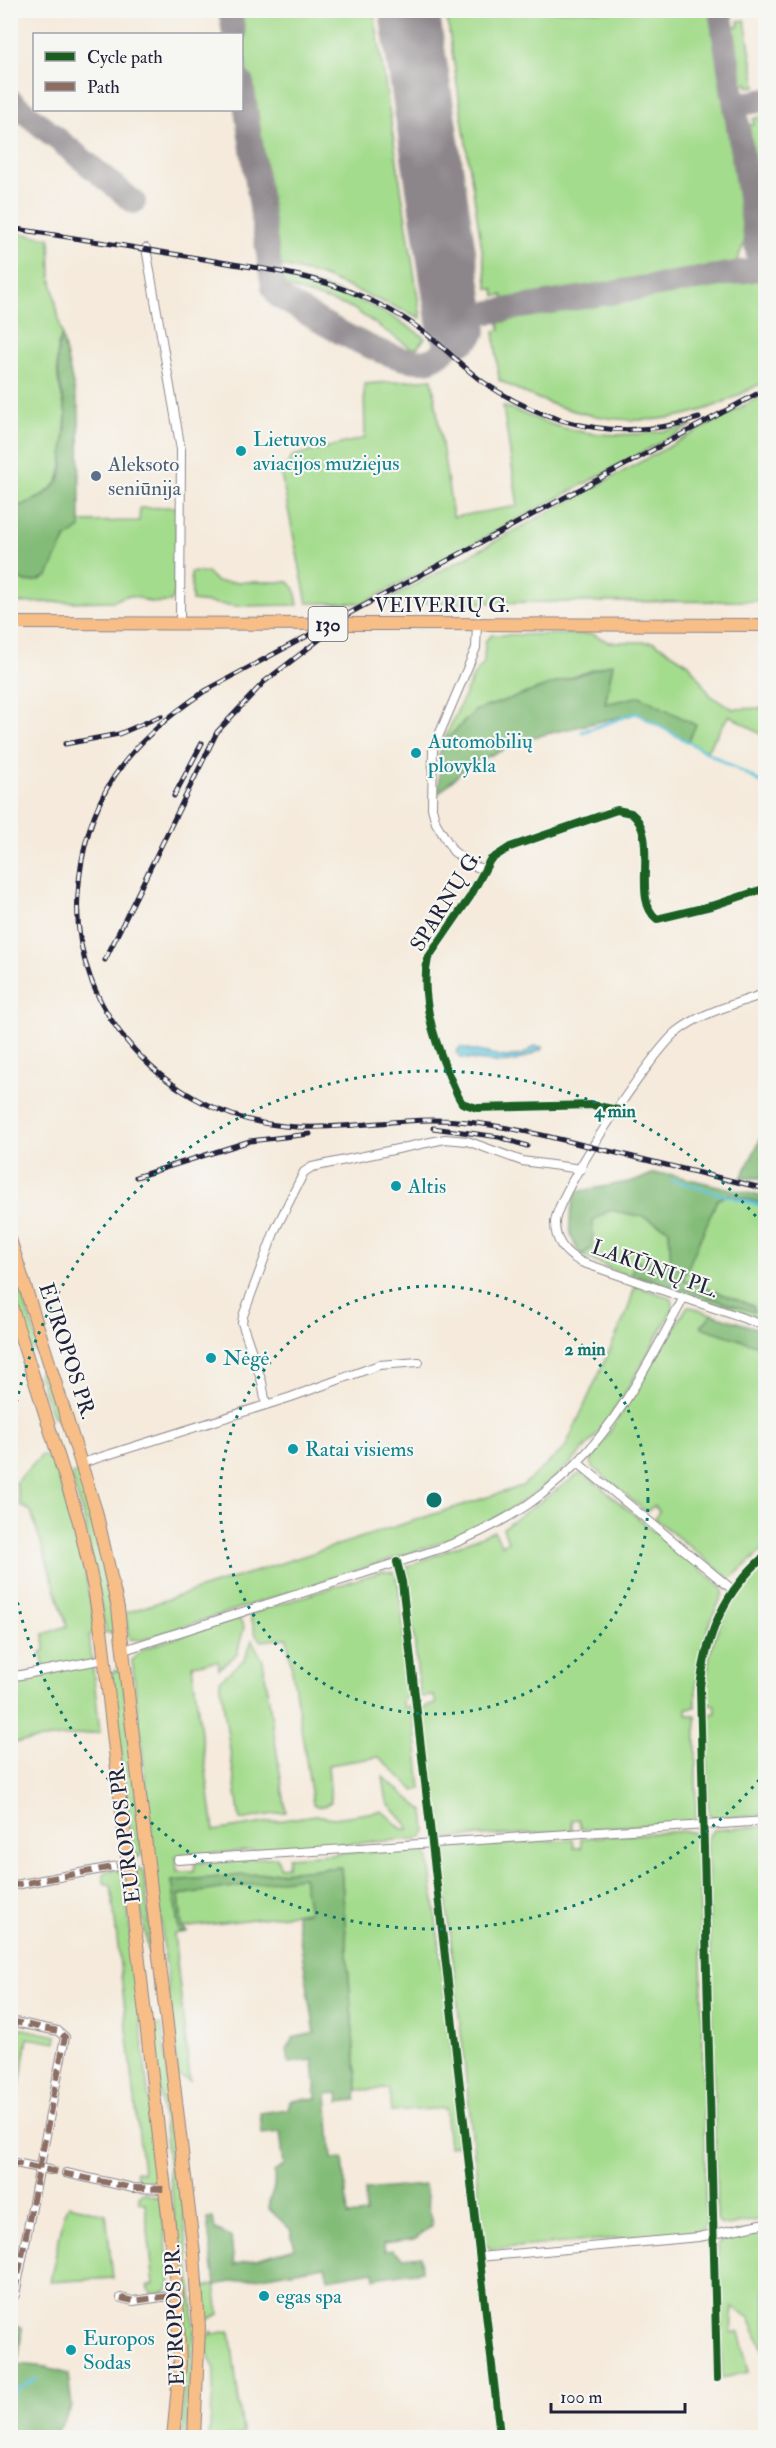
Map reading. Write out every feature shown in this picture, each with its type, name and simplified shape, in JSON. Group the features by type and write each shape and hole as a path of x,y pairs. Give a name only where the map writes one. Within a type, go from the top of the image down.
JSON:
{"main road":[{"name":"VEIVERIŲ G.","path":"10,623 765,625"},
{"name":"EUROPOS PR.","path":"10,1239 82,1463 104,1540 124,1653 198,2305 199,2381 194,2438"},
{"name":"EUROPOS PR.","path":"10,1302 87,1555 105,1659 177,2295 180,2364 173,2438"},
{"path":"29,1363 48,1357"},
{"path":"62,1469 82,1463"},
{"path":"105,1659 124,1653"},
{"path":"129,1864 148,1862"},
{"path":"143,1990 156,2000 164,1999"}],"street":[{"path":"146,248 181,450 180,623"},
{"name":"SPARNŲ G.","path":"477,624 476,648 433,749 432,808 436,823 453,850 471,865 483,869"},
{"name":"SPARNŲ G.","path":"618,1110 592,1105 477,1108 462,1103 458,1096 434,1029 426,993 425,969 428,958 470,897 483,869 497,853 525,841 607,812 625,811 636,817 643,837 650,910 657,919 765,888"},
{"name":"LAKŪNŲ PL.","path":"765,993 696,1020 675,1033 618,1110 580,1169 562,1199 555,1222 559,1242 564,1250 592,1267 765,1326"},
{"path":"266,1405 262,1382 242,1323 243,1316 275,1230 304,1172 312,1167 445,1139 467,1141 522,1161 580,1169"},
{"path":"124,1653 442,1548 491,1527 543,1494 578,1463 598,1441 622,1406 682,1299"},
{"path":"82,1463 266,1405 379,1365 419,1362"},
{"path":"578,1463 732,1590"},
{"path":"717,2378 700,1687 705,1652 712,1628 732,1590 765,1555"},
{"path":"397,1562 402,1582 500,2435 493,2438"},
{"path":"10,1677 105,1659"},
{"path":"178,1860 765,1821"},
{"path":"10,1886 129,1864"},
{"path":"10,2021 58,2031 65,2037 15,2295"},
{"path":"10,2162 50,2170"},
{"path":"66,2173 133,2188 166,2189"},
{"path":"479,2257 712,2235 765,2223"},
{"path":"121,2298 133,2301 177,2295"}],"green space":[{"path":"238,11 374,11 421,318 322,276 277,265"},
{"path":"446,11 712,11 747,237 735,265 504,300 503,295 495,296 494,289 488,289"},
{"path":"745,20 756,86 748,87 748,83 740,84 732,27 739,26 738,21"},
{"path":"760,117 765,150 765,183 762,184 761,177 755,178 747,126 754,124 753,119"},
{"path":"10,232 50,238 51,276 62,336 58,345 58,381 66,414 62,466 58,482 28,504 11,508"},
{"path":"280,276 356,299 392,317 425,338 417,348 411,348 352,308 284,286"},
{"path":"765,277 765,381 711,407 677,417 624,420 572,410 547,402 499,380 494,331 500,330 499,323 507,321 507,316"},
{"path":"62,336 79,411 80,528 65,539 48,576 37,581 25,582 11,575 11,508 43,496 54,487 61,473 66,413 57,355"},
{"path":"432,379 453,517 518,506 503,406 556,426 596,434 645,433 693,425 364,603 307,603 281,474 293,456 365,438 364,384"},
{"path":"765,394 765,601 382,603"},
{"path":"177,507 175,592 171,602 152,602 131,596 115,601 11,603 10,575 13,577 62,546 69,534 80,528 80,522 139,521 140,508"},
{"path":"191,572 208,573 217,582 289,582 295,589 298,605 236,606 192,601"},
{"path":"593,634 608,642 654,642 689,664 711,696 733,709 765,708 765,737 729,715 706,752 688,742 695,725 605,705 613,663 475,711 442,744 474,675 484,663 485,641 492,635"},
{"path":"613,663 605,704 640,696 696,725 688,742 636,713 534,737 470,764 439,793 439,754 442,744 475,711"},
{"path":"765,1130 764,1178 741,1178"},
{"path":"652,1174 668,1174 765,1197 765,1204 729,1194 717,1200 683,1279 753,1306 754,1312 631,1273 637,1261 671,1265 669,1229 644,1217 610,1210 593,1220 592,1248 581,1255 572,1239 570,1224 576,1192 638,1180"},
{"path":"729,1194 765,1204 763,1283 765,1321 613,1270 581,1255 592,1248 593,1220 610,1210 644,1217 669,1229 671,1265 637,1261 632,1273 753,1312 753,1306 682,1280 717,1200"},
{"path":"10,1253 39,1348 35,1351 31,1349 11,1285"},
{"path":"635,1286 672,1298 673,1309 633,1380 599,1431 559,1474 530,1496 500,1515 469,1530 403,1556 142,1640 129,1639 125,1613 522,1486 565,1448 627,1312"},
{"path":"688,1306 712,1314 701,1327 765,1348 765,1548 730,1579 655,1519 659,1511 654,1506 646,1512 593,1467 591,1461"},
{"path":"712,1314 765,1331 765,1348 701,1327"},
{"path":"41,1368 44,1368 61,1416 57,1419 52,1415 38,1374"},
{"path":"42,1455 53,1458 81,1551 96,1633 89,1635 100,1732 11,1743 11,1677 45,1671 41,1652 45,1651 44,1634 67,1626 31,1511 20,1505 16,1482"},
{"path":"78,1472 93,1517 116,1632 106,1633 86,1527 72,1478 72,1474"},
{"path":"579,1474 586,1475 723,1588 723,1594 702,1649 697,1677 696,1707 687,1708 687,1715 696,1715 696,1817 691,1822 580,1829 579,1819 572,1820 572,1831 443,1838 436,1831 421,1708 436,1704 434,1696 420,1697 407,1567 494,1531 502,1545 508,1541 503,1528"},
{"path":"765,1561 765,1815 717,1818 709,1815 708,1808 706,1715 716,1713 715,1705 706,1703 708,1663 719,1625 727,1608 750,1576"},
{"path":"383,1571 394,1573 398,1582 411,1695 402,1700 403,1707 413,1707 421,1789 415,1791 379,1757 328,1765 331,1802 320,1807 313,1804 287,1638 262,1641 256,1635 250,1614"},
{"path":"238,1616 244,1627 237,1654 219,1669 218,1661 192,1665 214,1831 315,1815 334,1818 382,1811 402,1829 408,1829 387,1802 383,1777 424,1811 426,1831 421,1838 414,1839 176,1856 177,1872 194,1872 195,1863 277,1857 280,1867 287,1866 288,1857 418,1848 428,1853 464,2143 449,2147 445,2108 391,2112 389,2089 357,2090 341,1867 172,1881 179,1933 174,1934 190,2081 178,2076 132,1660 143,1649"},
{"path":"252,1640 263,1661 286,1812 240,1820 220,1680 245,1659"},
{"path":"116,1670 122,1672 142,1854 137,1858 132,1847 111,1673"},
{"path":"765,1826 765,2218 728,2226 720,2224 717,2219 707,1838 714,1830"},
{"path":"686,1831 696,1833 699,1840 706,2226 700,2232 490,2249 484,2243 441,1851 450,1848 573,1839 574,1848 581,1848 581,1838"},
{"path":"341,1867 357,2090 356,2100 339,2102 338,2093 327,2094 332,2159 343,2158 348,2216 366,2214 365,2190 425,2185 432,2226 414,2239 384,2243 385,2251 392,2250 404,2258 421,2256 422,2271 375,2278 374,2271 328,2279 325,2266 215,2285 207,2219 213,2218 215,2230 231,2237 234,2265 295,2248 290,2229 268,2208 274,2189 274,2172 284,2165 280,2132 262,2134 260,2113 288,2109 290,2101 316,2098 313,2060 289,2063 287,2048 293,2038 315,2033 296,1914 309,1912 303,1877 179,1895 182,1927 187,1932 179,1933 172,1881"},
{"path":"139,1868 143,1870 157,1987 155,1990 135,1872"},
{"path":"116,1869 124,1874 158,2182 152,2185 139,2184 136,2171 143,2172 111,1885 104,1883 104,1874"},
{"path":"303,1876 309,1912 182,1928 179,1895"},
{"path":"162,2025 192,2290 194,2332 187,2437 183,2437 182,2278 152,2026"},
{"path":"18,2028 57,2036 56,2043 28,2038 11,2133 11,2034 16,2035"},
{"path":"143,2193 159,2198 161,2201 171,2284 167,2291 151,2294 148,2286 154,2285 145,2203 139,2202 139,2196"},
{"path":"69,2205 106,2214 113,2278 50,2282 64,2215"},
{"path":"765,2227 765,2354 749,2318 733,2307 731,2333 739,2332 749,2372 722,2378 718,2244 727,2235"},
{"path":"215,2285 219,2314 209,2319 205,2315 203,2286"},
{"path":"11,2324 22,2328 18,2364 46,2367 68,2374 72,2407 56,2434 46,2437 11,2437"},
{"path":"212,2331 213,2334 230,2331 243,2433 238,2437 209,2437 215,2369 209,2358 206,2338"}],"water":[{"path":"535,1046 542,1047 542,1049 511,1062 461,1058 456,1052 460,1047 505,1057 522,1055"}],"waterway":[{"path":"582,732 636,713 766,785"},
{"path":"672,1180 766,1207"},
{"path":"10,2398 17,2390 36,2379"}],"taxiway":[{"path":"230,10 234,33"},
{"path":"491,312 760,269 720,10"},
{"path":"243,90 273,287 278,296 309,315 375,349 415,361 430,360 440,355 454,336 457,325"},
{"path":"10,100 134,202"},
{"path":"735,105 766,100"}],"runway":[{"path":"409,10 457,325"}],"tunnel":[{"path":"50,2170 66,2173"}],"railway":[{"path":"10,228 263,269 332,285 373,301 399,315 424,332 483,382 534,410 560,420 614,429 642,429 699,418"},
{"path":"766,389 205,691 177,711 132,753 114,776 100,801 89,829 78,894 80,937 91,979 109,1017 135,1050 166,1079 202,1102 242,1118 284,1126 330,1127 422,1120 484,1124 549,1137 766,1189"},
{"path":"105,960 217,732 264,682 324,636"},
{"path":"65,744 119,734 161,716"},
{"path":"174,796 202,743"},
{"path":"433,1128 499,1137 527,1146"},
{"path":"136,1177 250,1141 310,1134"}],"marked path":[{"path":"10,1886 129,1864"},
{"path":"10,2021 58,2031 65,2037 10,2317"},
{"path":"10,2162 133,2188 166,2189"},
{"path":"121,2298 133,2301 177,2295"}],"cycle path":[{"path":"618,1110 592,1105 477,1108 462,1103 458,1096 444,1064 428,1011 426,993 428,958 470,897 490,860 510,847 617,810 631,813 640,823 644,836 646,897 649,910 657,919 715,905 766,888"},
{"path":"717,2378 700,1687 707,1649 720,1614 739,1583 766,1555"},
{"path":"397,1562 402,1582 500,2435 493,2438"}],"place":[{"name":"Lietuvos aviacijos muziejus","path":"241,451"},
{"name":"Aleksoto seniūnija","path":"96,476"},
{"name":"Automobilių plovykla","path":"416,753"},
{"name":"Altis","path":"396,1186"},
{"name":"Nėgė","path":"211,1358"},
{"name":"Ratai visiems","path":"293,1449"},
{"name":"egas spa","path":"264,2296"},
{"name":"Europos Sodas","path":"71,2350"}]}
